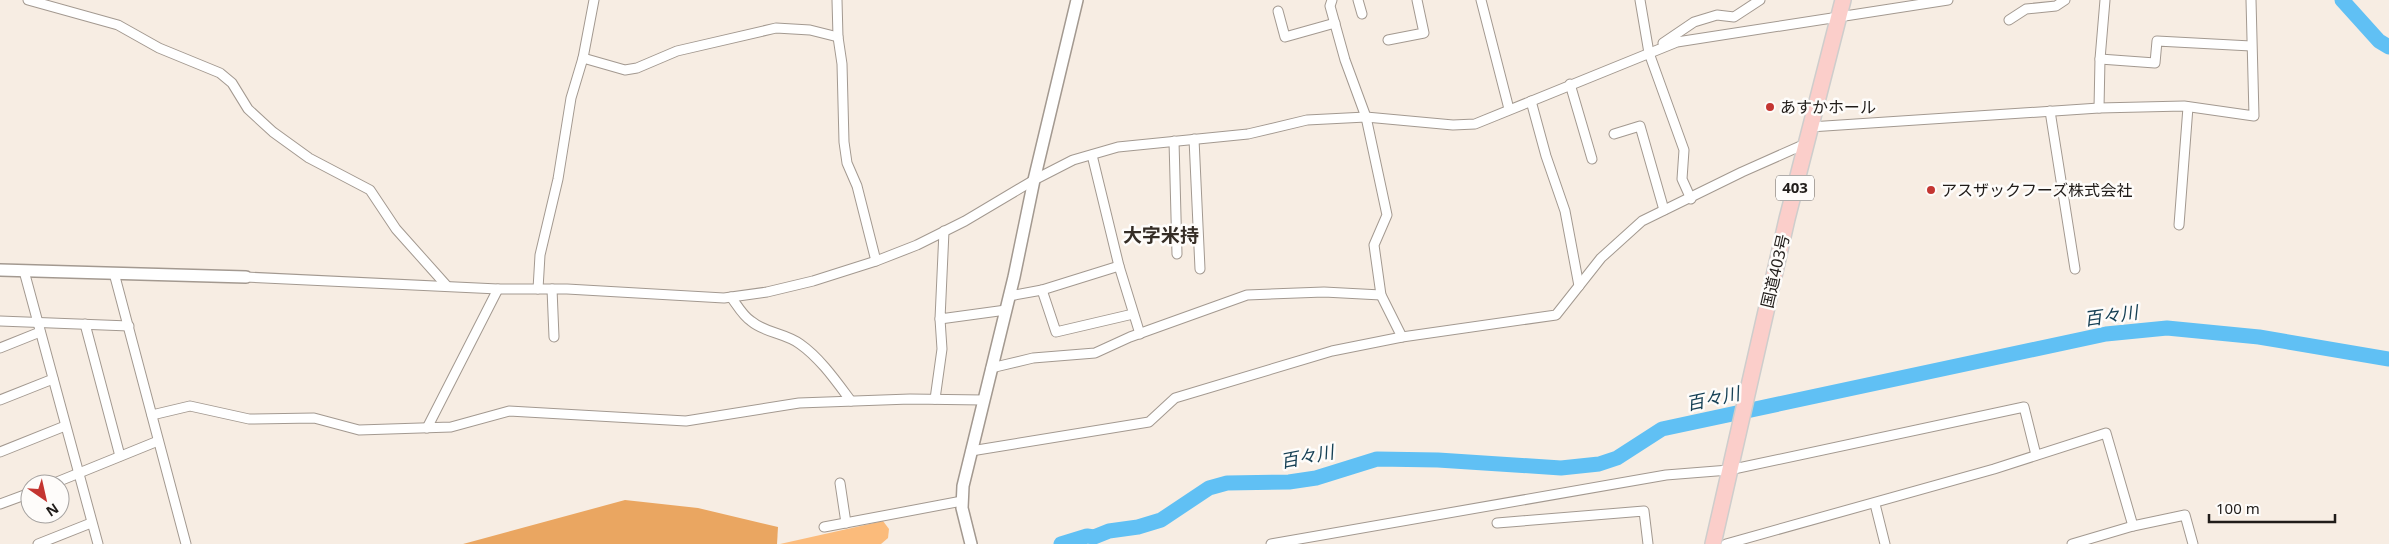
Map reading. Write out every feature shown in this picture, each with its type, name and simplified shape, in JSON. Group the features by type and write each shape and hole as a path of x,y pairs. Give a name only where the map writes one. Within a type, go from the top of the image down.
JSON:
{"highway":[{"name":"国道403号","path":"1713,544 1805,144 1843,0"}],"street":[{"path":"28,0 118,24 159,48 220,72 232,83 248,109 272,132 309,158 370,190 396,229 446,286"},
{"path":"538,289 540,255 558,179 571,98 583,58 594,0"},
{"path":"837,0 847,163 864,213 876,261"},
{"path":"971,544 965,523 962,501 963,486 1010,296 1034,180 1077,0"},
{"path":"1332,0 1330,6 1345,60 1366,116 1386,215 1374,245 1381,295 1402,337"},
{"path":"1358,0 1362,14"},
{"path":"1388,40 1424,33 1417,0"},
{"path":"1482,0 1509,109"},
{"path":"1640,0 1649,53 1684,150 1682,179 1690,199"},
{"path":"1649,53 1694,22 1717,15 1734,16 1760,0"},
{"path":"0,270 246,277 498,289 552,289 670,296 731,297 767,292 813,281 876,261 944,232 1034,180 1073,160 1118,148 1174,140 1248,134 1307,120 1366,116 1453,125 1475,124 1677,42 1703,36 1838,18 1921,2 1948,0"},
{"path":"2009,20 2026,9 2056,6 2065,0"},
{"path":"2099,108 2100,59 2105,0"},
{"path":"1810,126 2099,108 2188,107 2254,116 2251,0"},
{"path":"1278,11 1285,37 1335,23"},
{"path":"583,58 625,70 637,68 677,50 776,28 810,30 838,37"},
{"path":"2100,59 2155,63 2157,41 2251,46"},
{"path":"1570,84 1592,159"},
{"path":"1531,101 1546,156 1565,211 1579,286"},
{"path":"2179,224 2188,107"},
{"path":"2050,111 2075,269"},
{"path":"1614,134 1640,126 1664,210"},
{"path":"1194,139 1200,269"},
{"path":"1174,140 1177,254"},
{"path":"971,451 1149,422 1175,398 1332,351 1402,337 1556,315 1601,258 1642,221 1742,172 1805,144"},
{"path":"1092,155 1119,266 1140,334"},
{"path":"935,399 942,349 940,319 944,232"},
{"path":"1010,296 1042,290 1119,266"},
{"path":"24,271 98,544"},
{"path":"114,273 186,544"},
{"path":"428,428 498,289"},
{"path":"552,289 554,338"},
{"path":"1042,290 1056,332 1134,314"},
{"path":"991,368 1033,358 1095,353 1140,334 1247,296 1324,292 1381,295"},
{"path":"731,297 750,321 769,331 786,335 801,345 834,378 851,401"},
{"path":"940,319 1006,310"},
{"path":"0,321 129,326"},
{"path":"85,324 120,456"},
{"path":"0,348 40,332"},
{"path":"0,400 53,379"},
{"path":"152,415 190,406 249,419 314,418 359,430 450,427 510,411 686,421 798,403 935,399 983,400"},
{"path":"1271,544 1666,475 1730,468 2024,407 2036,455"},
{"path":"0,452 66,426"},
{"path":"1726,544 1875,504 2106,433 2133,526"},
{"path":"70,477 158,441"},
{"path":"843,488 846,523"},
{"path":"0,504 20,497"},
{"path":"824,527 962,501"},
{"path":"1875,504 1886,544"},
{"path":"1497,523 1644,511 1648,544"},
{"path":"2072,544 2100,540 2133,526 2184,515 2193,544"},
{"path":"38,544 92,523"}],"shaded area":[{"path":"625,500 698,508 778,527 777,544 463,544"},
{"path":"883,521 889,529 888,538 881,544 780,544"}],"waterway":[{"path":"2342,0 2379,41 2389,47"},
{"name":"百々川","path":"1061,544 1087,536 1094,537 1109,531 1138,527 1161,520 1209,488 1227,483 1289,482 1316,478 1377,459 1438,460 1561,468 1599,464 1617,458 1662,429 2106,334 2167,328 2259,337 2389,359"}],"place":[{"name":"あすかホール","path":"1770,107"},
{"name":"アスザックフーズ株式会社","path":"1931,190"}],"district":[{"name":"大字米持","path":"1161,235"}]}
